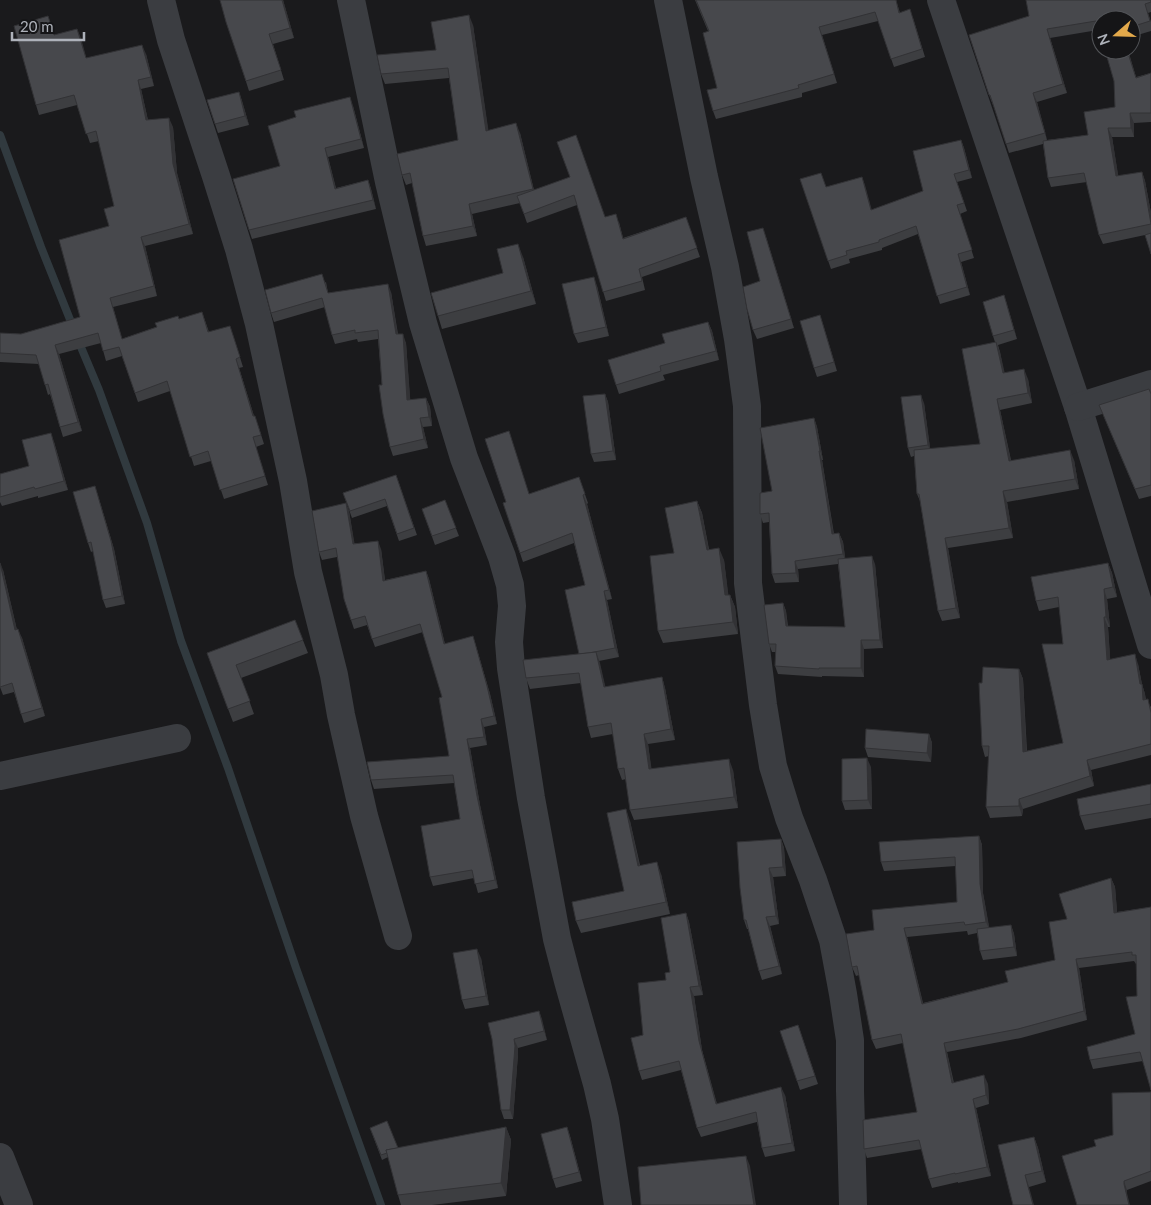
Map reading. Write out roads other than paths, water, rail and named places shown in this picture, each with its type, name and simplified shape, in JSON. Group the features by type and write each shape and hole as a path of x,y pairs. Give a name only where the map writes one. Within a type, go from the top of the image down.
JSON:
{"street":[{"path":"160,0 171,40 239,249 259,324 293,481 308,572 334,675 364,816 398,936"},
{"path":"351,0 389,182 423,323 464,458 502,558 510,585 512,606 509,642 510,659 531,798 557,939 605,1119 618,1205"},
{"path":"668,0 704,177 725,267 747,406 748,583 763,705 773,766 789,818 813,880 833,940 846,1012 850,1040 853,1205"},
{"path":"941,0 1078,406 1151,645"},
{"path":"1078,406 1151,384"},
{"path":"0,776 177,738"},
{"path":"0,1157 19,1205"}],"waterway":[{"path":"0,135 73,327"},
{"path":"78,340 99,390 147,523 181,641 228,768 296,968 381,1205"}]}
